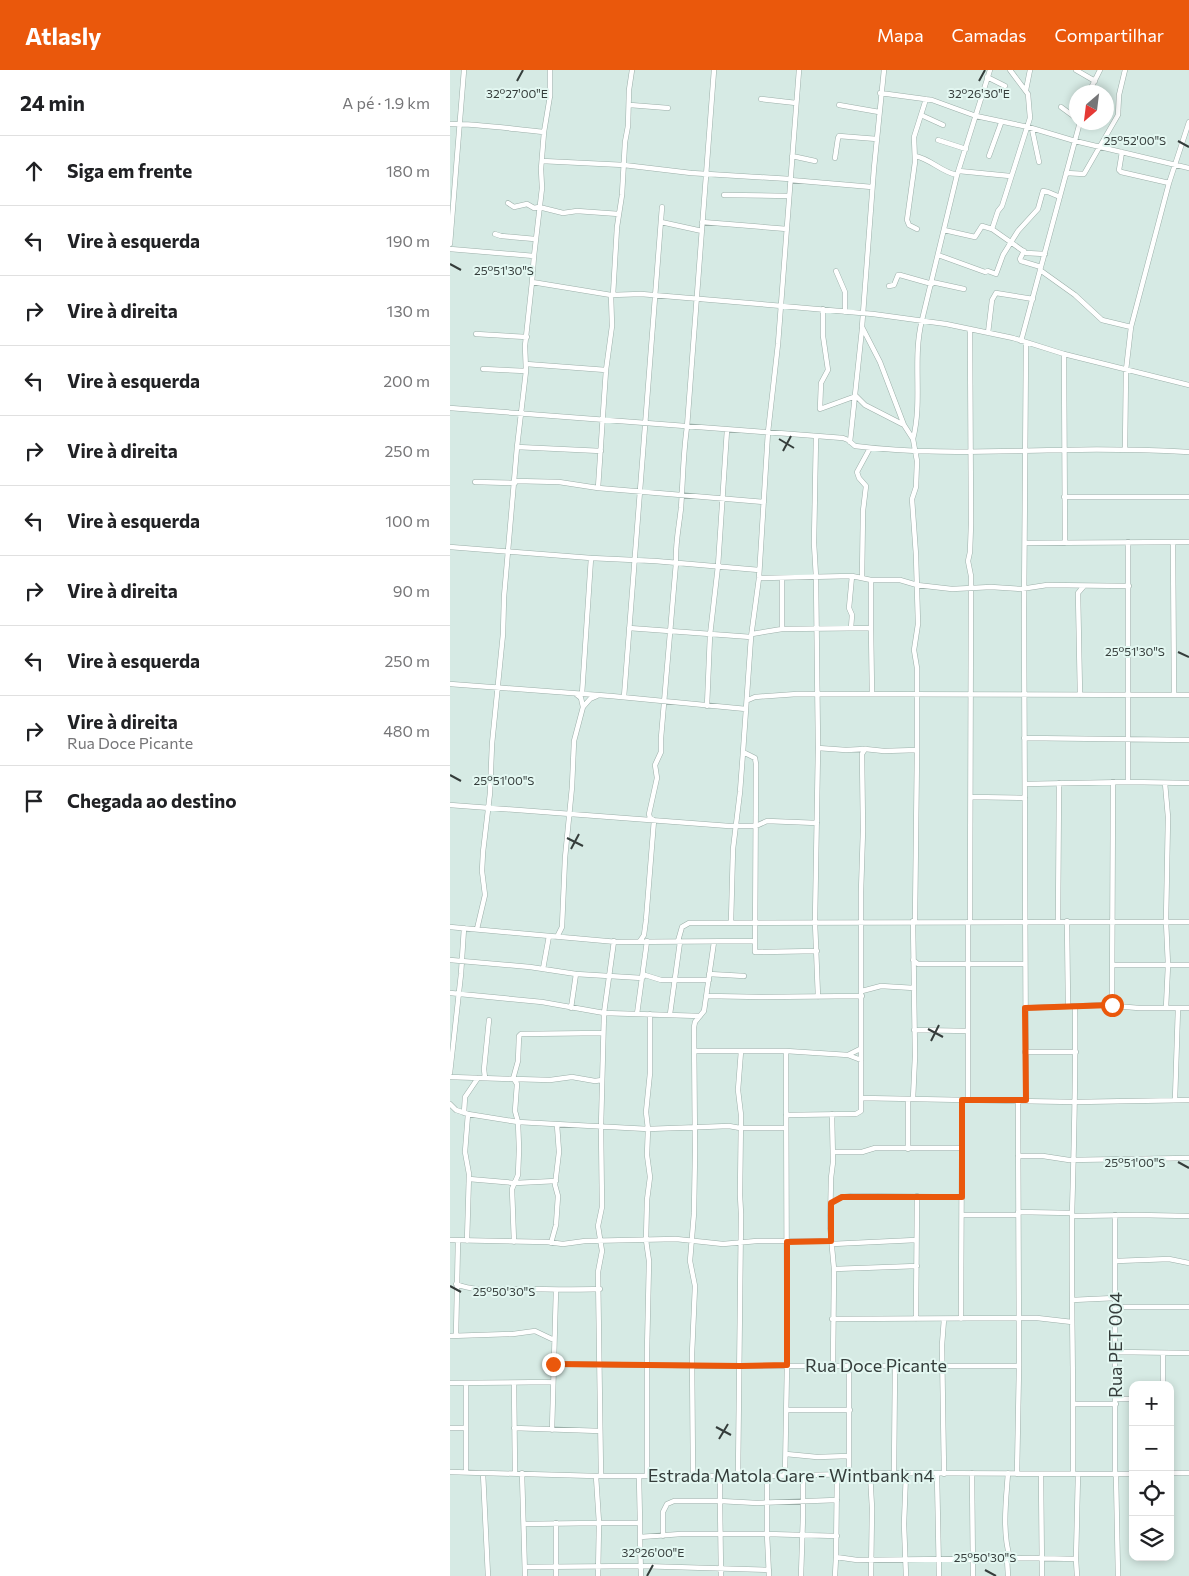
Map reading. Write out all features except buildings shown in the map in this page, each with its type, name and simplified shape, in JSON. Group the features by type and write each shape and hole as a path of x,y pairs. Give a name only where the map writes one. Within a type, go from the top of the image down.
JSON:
{"street":[{"path":"450,244 464,70"},
{"path":"477,929 485,896 482,862 498,688 504,597 510,551 520,413 526,371 525,346 542,188 544,132 550,96 550,70"},
{"path":"598,488 606,370 612,326 632,70"},
{"path":"654,820 650,818 649,814 657,778 655,765 662,748 676,545 682,496 684,446 698,300 714,70"},
{"path":"731,922 733,849 759,578 768,432 781,306 799,70"},
{"path":"850,442 862,327 880,94 884,70"},
{"path":"913,439 917,425 918,351 922,320 958,173 990,70"},
{"path":"1010,70 1026,90 1029,97 1030,128 1039,162"},
{"path":"1026,90 1030,70"},
{"path":"1076,70 1095,81"},
{"path":"1093,85 1100,70"},
{"path":"1066,176 1066,173 1083,175 1118,115 1119,95 1125,70"},
{"path":"987,77 1005,86"},
{"path":"880,94 926,99 976,116 1189,168"},
{"path":"761,99 796,103"},
{"path":"917,229 907,223 915,162 914,137 926,99"},
{"path":"630,105 668,108"},
{"path":"840,105 879,112"},
{"path":"1061,107 1069,113"},
{"path":"921,115 943,125"},
{"path":"989,156 1001,122"},
{"path":"1125,450 1126,370 1131,327 1168,183 1189,122"},
{"path":"450,124 484,124 508,129 544,132"},
{"path":"992,229 998,211 1002,206 1010,176 1030,128"},
{"path":"1026,1100 1024,543 1026,451 1024,342 1040,268 1078,130"},
{"path":"835,158 839,136 877,139"},
{"path":"938,140 966,149"},
{"path":"1122,152 1119,170 1121,172 1168,183"},
{"path":"792,156 815,161"},
{"path":"915,156 926,160 947,173 1010,176"},
{"path":"542,160 624,165 707,174 872,187"},
{"path":"938,255 995,274 1018,231 1038,209 1043,191 1060,197"},
{"path":"724,194 789,196"},
{"path":"508,203 514,207 525,204 534,208 539,207 563,213 577,211 620,214"},
{"path":"624,697 662,208"},
{"path":"661,222 702,231"},
{"path":"702,222 787,229"},
{"path":"944,230 975,236 982,226 992,229 1024,252 1037,255 1044,254"},
{"path":"495,234 536,239"},
{"path":"450,249 534,256"},
{"path":"1024,252 1021,256 1021,261 1040,268 1075,295 1102,320 1131,327"},
{"path":"1037,255 1043,260"},
{"path":"836,271 844,292 845,312"},
{"path":"889,286 894,285 898,275 900,275 964,289"},
{"path":"532,282 614,294 656,295 823,309 922,320 988,333 1189,386"},
{"path":"988,333 992,300 996,293 1033,299"},
{"path":"823,309 823,336 828,370 821,382 820,409 855,396"},
{"path":"862,327 880,362 904,425 913,439 918,476 912,499 918,585 918,628 914,650 917,750 913,960 914,1030 908,1149"},
{"path":"968,1100 967,931 969,922 971,797 971,588 968,561 972,524 970,329"},
{"path":"476,334 527,337"},
{"path":"1064,354 1065,542"},
{"path":"526,364 606,370"},
{"path":"483,369 526,371"},
{"path":"855,396 865,405 904,425"},
{"path":"450,408 843,438 854,446 916,452 1125,450 1189,452"},
{"path":"647,412 654,424"},
{"path":"707,706 710,635 718,566 727,430"},
{"path":"816,436 814,543 818,748 815,922 818,996"},
{"path":"517,447 601,452"},
{"path":"862,578 863,511 866,486 859,478 857,472 870,448"},
{"path":"475,482 559,482 598,488 764,502"},
{"path":"1064,497 1189,497"},
{"path":"1128,542 1128,782"},
{"path":"1173,542 1174,695"},
{"path":"1024,543 1189,542"},
{"path":"450,547 759,570"},
{"path":"582,694 591,558"},
{"path":"852,576 849,608 852,615 852,628"},
{"path":"759,578 852,576 871,580 900,580 918,585 952,589 991,587 1025,589 1040,585 1128,586"},
{"path":"782,578 782,629"},
{"path":"871,580 872,694"},
{"path":"1071,586 1078,593"},
{"path":"1080,695 1078,593 1084,586"},
{"path":"629,628 710,635 752,636 782,629 871,628"},
{"path":"450,684 624,697 746,709"},
{"path":"748,689 755,697"},
{"path":"576,694 580,698 583,707"},
{"path":"748,700 755,697 816,694 1189,695"},
{"path":"566,937 562,928 574,741 583,707 590,699 600,695"},
{"path":"1024,738 1189,740"},
{"path":"818,748 917,750"},
{"path":"858,749 862,754"},
{"path":"786,1115 860,1113 862,1109 860,1049 862,993 862,754 865,749"},
{"path":"742,752 752,756 756,761 756,952 817,952"},
{"path":"1112,1005 1113,782"},
{"path":"1058,921 1059,783"},
{"path":"1165,783 1168,817 1166,921 1168,965 1166,1008"},
{"path":"1025,784 1189,783"},
{"path":"971,797 1025,798"},
{"path":"450,805 710,826 756,826 767,821"},
{"path":"756,816 767,821 817,823"},
{"path":"636,1014 647,942 644,935 654,820"},
{"path":"724,922 730,916"},
{"path":"670,1014 679,942 682,927 686,924 914,921 1189,922"},
{"path":"1068,921 1068,1006"},
{"path":"958,922 967,931"},
{"path":"450,927 614,941 755,941"},
{"path":"464,928 450,1075 478,1078 550,1080 572,1077 594,1081 602,1080"},
{"path":"557,936 562,928"},
{"path":"640,941 644,935"},
{"path":"543,969 549,936"},
{"path":"598,1576 600,1289 598,1272 602,1251 598,1226 602,1207 603,1022 614,941"},
{"path":"693,1476 694,1366 692,1354 695,1286 690,1261 695,1152 694,1024 704,1010 714,942"},
{"path":"450,960 576,974 642,978 645,975 661,980 709,980"},
{"path":"913,960 918,964 1025,964"},
{"path":"914,968 918,964"},
{"path":"1113,965 1189,965"},
{"path":"571,1008 576,974"},
{"path":"710,974 744,976"},
{"path":"707,996 818,996 862,993 881,986 914,988"},
{"path":"450,993 510,998 604,1013 700,1016"},
{"path":"1025,1008 1112,1005 1133,1008 1189,1008"},
{"path":"1075,1006 1076,1102 1072,1214 1072,1322 1077,1576"},
{"path":"1175,1100 1178,1008"},
{"path":"595,1012 603,1022"},
{"path":"648,1476 650,1261 646,1240 647,1200 650,1177 647,1155 648,1129 646,1112 650,1073 650,1014"},
{"path":"485,1078 484,1069 489,1020"},
{"path":"914,1030 968,1031"},
{"path":"514,1242 512,1189 518,1175 516,1079 519,1036 521,1034 603,1033"},
{"path":"848,1055 860,1049"},
{"path":"695,1051 786,1051 848,1055 861,1060"},
{"path":"738,1476 741,1366 740,1128 738,1090 741,1051"},
{"path":"785,1475 787,1365 786,1051"},
{"path":"1025,1052 1076,1052"},
{"path":"467,1241 469,1179 466,1152 465,1097 478,1078"},
{"path":"861,1098 1076,1102 1189,1100"},
{"path":"962,1100 962,1319"},
{"path":"1017,1474 1019,1366 1018,1100"},
{"path":"450,1104 456,1110 466,1114 518,1122 557,1125 648,1129 729,1126 740,1128 786,1128"},
{"path":"832,1114 831,1242 834,1269 833,1365"},
{"path":"551,1243 556,1225 558,1196 556,1181 559,1152 557,1125"},
{"path":"833,1152 862,1152 875,1148 962,1148"},
{"path":"1018,1156 1043,1156 1066,1160 1189,1158"},
{"path":"469,1179 515,1183 556,1181"},
{"path":"831,1200 854,1196 962,1197"},
{"path":"916,1320 917,1196"},
{"path":"962,1215 1018,1213 1189,1216"},
{"name":"Rua PET 004","path":"1116,1215 1115,1352 1118,1576"},
{"path":"450,1240 563,1244 601,1240 676,1239 723,1244 740,1242 916,1240"},
{"path":"458,1240 453,1336 514,1334 535,1331 554,1340"},
{"path":"1116,1260 1169,1259 1189,1263"},
{"path":"834,1269 917,1266"},
{"path":"456,1284 464,1287 496,1290 600,1289"},
{"path":"456,1290 464,1287"},
{"path":"552,1430 556,1290"},
{"path":"1072,1300 1115,1298"},
{"path":"1115,1307 1189,1307"},
{"path":"832,1319 1046,1318 1072,1322"},
{"path":"944,1319 942,1341 944,1474"},
{"path":"1115,1352 1189,1353"},
{"path":"1162,1381 1163,1353"},
{"name":"Rua Doce Picante","path":"553,1364 1019,1366"},
{"path":"849,1365 849,1474"},
{"path":"894,1473 895,1366"},
{"path":"450,1383 553,1382"},
{"path":"466,1383 466,1472"},
{"path":"514,1383 515,1473"},
{"path":"1074,1404 1129,1400"},
{"path":"786,1410 850,1410"},
{"path":"450,1428 465,1428"},
{"path":"514,1428 600,1431"},
{"path":"786,1454 816,1457 849,1456"},
{"name":"Estrada Matola Gare - Wintbank n4","path":"450,1472 599,1476 767,1476 870,1473 1129,1474"},
{"path":"483,1472 488,1576"},
{"path":"522,1473 525,1576"},
{"path":"870,1473 871,1576"},
{"path":"972,1473 973,1576"},
{"path":"1008,1473 1006,1534 1009,1558 1008,1576"},
{"path":"1174,1473 1189,1473"},
{"path":"835,1576 837,1474"},
{"path":"906,1474 904,1524 906,1576"},
{"path":"937,1474 939,1576"},
{"path":"1041,1474 1042,1576"},
{"path":"801,1576 803,1475"},
{"path":"639,1476 641,1576"},
{"path":"720,1476 720,1576"},
{"path":"524,1567 641,1566 769,1573 767,1476"},
{"path":"663,1536 662,1512 667,1504 674,1501 720,1500 757,1503 767,1501 837,1500"},
{"path":"556,1523 556,1576"},
{"path":"524,1524 640,1523"},
{"path":"640,1537 720,1534 837,1536"},
{"path":"836,1558 940,1560 1076,1558"}],"route":[{"path":"553,1364 787,1365 787,1242 831,1241 831,1203 842,1197 962,1197 962,1100 1026,1100 1025,1008 1112,1005"}]}
